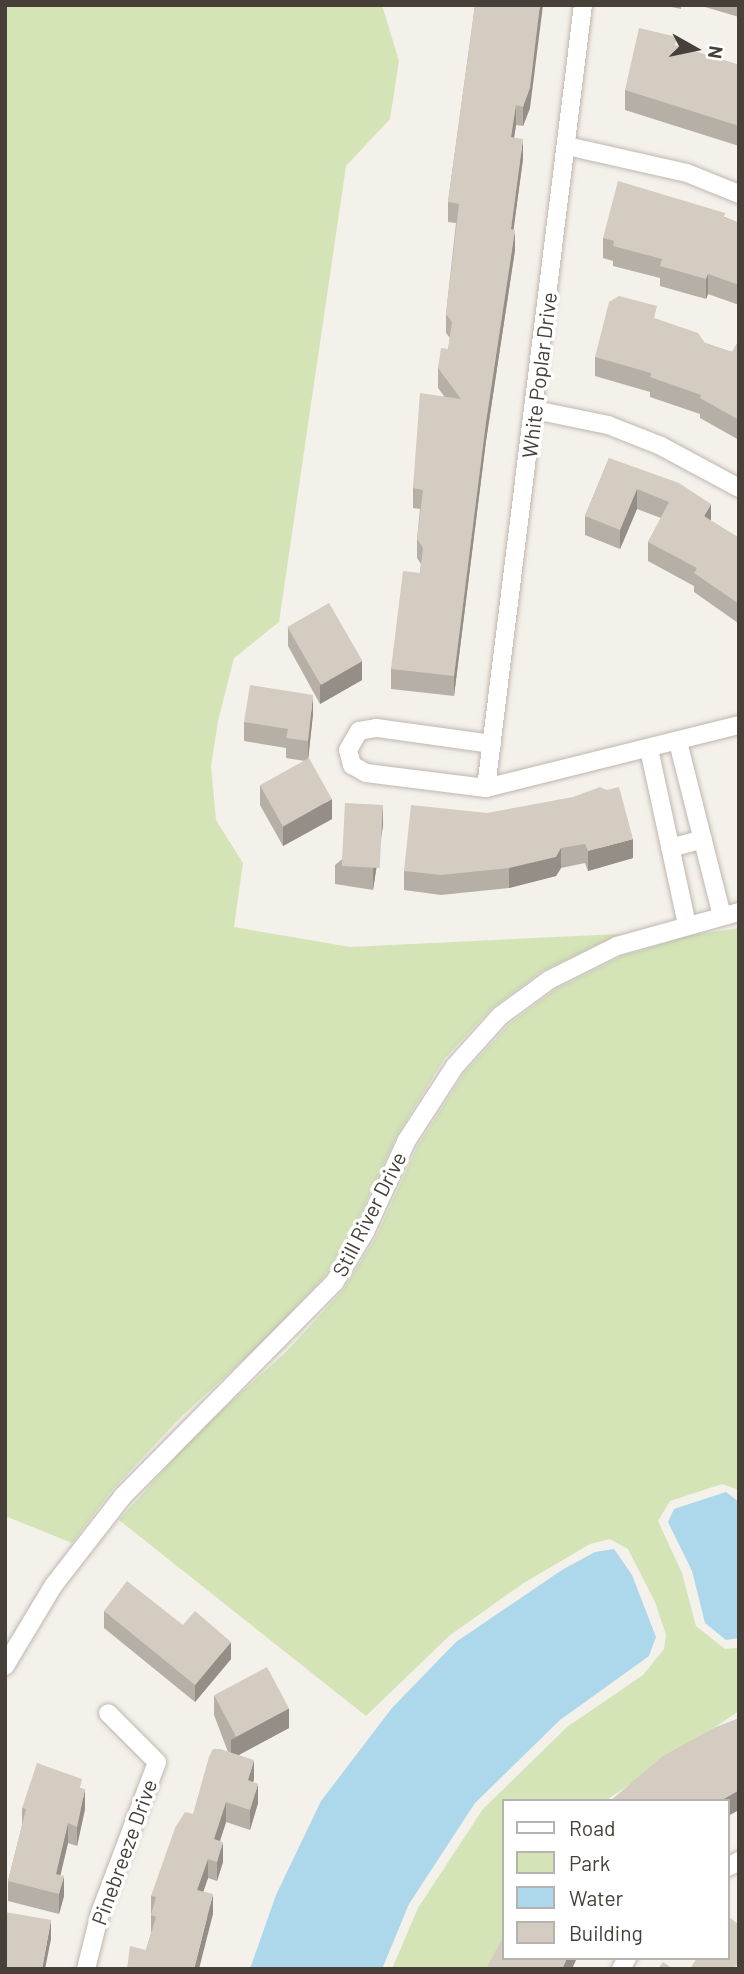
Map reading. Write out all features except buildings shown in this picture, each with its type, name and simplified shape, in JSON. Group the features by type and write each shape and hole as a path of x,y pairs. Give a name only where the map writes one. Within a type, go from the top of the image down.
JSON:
{"street":[{"name":"White Poplar Drive","path":"486,788 535,410 583,5"},
{"path":"567,146 687,173 739,194"},
{"path":"535,410 608,425 739,488"},
{"path":"492,744 376,728 359,731 348,750 352,765 366,774 486,788 739,726"},
{"path":"678,742 703,839 730,914"},
{"path":"649,749 687,925"},
{"path":"670,848 703,839"},
{"name":"Still River Drive","path":"5,1666 53,1586 123,1496 334,1283 365,1233 407,1140 455,1066 500,1016 549,980 617,946 730,914"},
{"name":"Pinebreeze Drive","path":"86,1969 100,1913 158,1762 108,1713"}],"green space":[{"path":"5,5 382,5 399,61 390,119 346,166 279,622 234,658 218,721 211,766 216,820 243,863 234,927 350,947 619,934 541,972 491,1009 445,1058 397,1135 354,1228 324,1277 268,1337 180,1418 113,1489 72,1543 5,1516"},
{"path":"739,928 739,1490 722,1484 670,1501 658,1521 682,1573 696,1626 725,1649 739,1648 739,1711 608,1799 503,1799 503,1960 511,1969 392,1969 418,1908 483,1809 567,1727 643,1675 664,1649 666,1635 655,1602 628,1549 610,1539 590,1544 522,1584 449,1636 366,1716 119,1520 198,1432 286,1352 343,1290 376,1237 418,1145 465,1072 509,1024 556,989 622,956 691,935"}],"water":[{"path":"726,1492 739,1502 739,1638 726,1640 705,1623 692,1571 668,1522 674,1509"},
{"path":"614,1549 632,1575 656,1637 649,1656 560,1720 475,1803 409,1904 382,1969 250,1969 276,1895 321,1801 392,1708 456,1642 562,1570 595,1552"}]}
